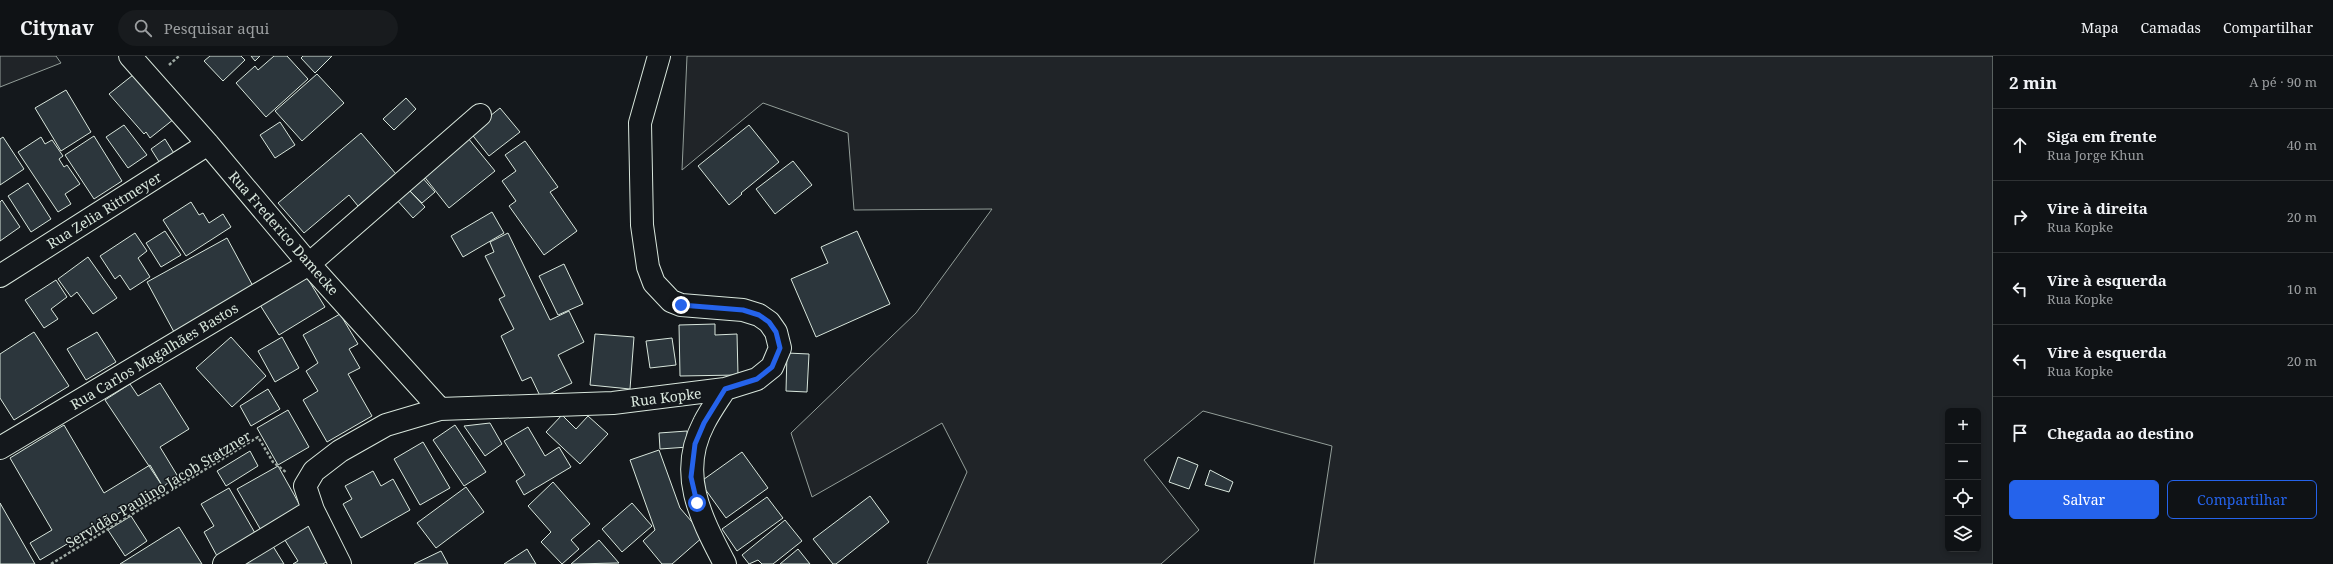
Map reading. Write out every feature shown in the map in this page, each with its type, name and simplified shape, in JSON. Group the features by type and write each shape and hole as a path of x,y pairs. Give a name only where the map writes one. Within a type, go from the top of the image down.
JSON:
{"street":[{"name":"Rua Frederico Damecke","path":"130,56 208,144 309,264 440,409"},
{"name":"Rua Kopke","path":"306,486 314,472 340,451 386,425 440,409 613,403 725,389 757,379 772,367 780,348 776,332 769,322 759,315 743,310 681,305 671,301 654,283 648,267 642,225 640,123 659,56"},
{"name":"Rua Carlos Magalhães Bastos","path":"0,448 309,264 480,115"},
{"name":"Rua Zelia Rittmeyer","path":"0,276 208,144"},
{"path":"725,389 704,423 695,444 691,477 697,503 725,564"},
{"path":"306,486 313,510 340,564"},
{"path":"224,564 313,510"}],"path":[{"name":"Servidão Paulino Jacob Statzner","path":"51,564 258,438 273,462 306,486"}],"shaded area":[{"path":"0,56 56,56 61,63 0,87"},
{"path":"687,56 1993,56 1993,564 1314,564 1332,446 1203,411 1144,460 1199,530 1161,564 929,564 927,563 967,472 942,423 812,497 791,433 916,313 992,209 854,210 848,133 763,103 682,170"}],"building":[{"path":"210,56 241,56 245,60 223,81 204,61"},
{"path":"251,56 260,56 255,61"},
{"path":"274,56 287,56 308,79 266,117 236,83 255,66 258,70"},
{"path":"303,56 332,56 315,73 301,58"},
{"path":"317,74 344,103 302,141 275,111"},
{"path":"133,75 159,106 162,104 174,119 150,138 146,132 144,134 109,94"},
{"path":"66,90 91,132 61,151 35,108"},
{"path":"406,98 416,109 394,130 383,119"},
{"path":"500,108 520,132 489,156 470,132"},
{"path":"280,122 295,145 275,158 260,135"},
{"path":"124,125 147,155 128,168 106,137"},
{"path":"749,125 779,162 741,193 742,194 729,205 698,166"},
{"path":"361,133 396,174 358,206 349,195 304,233 278,203"},
{"path":"94,136 122,181 94,199 65,155"},
{"path":"3,137 24,169 0,185 0,139"},
{"path":"41,137 45,144 52,140 63,156 59,159 64,167 67,165 80,184 65,194 71,204 58,212 18,152"},
{"path":"468,138 495,171 449,208 423,175"},
{"path":"165,139 175,155 161,165 151,149"},
{"path":"525,141 558,187 550,192 577,231 544,255 509,206 516,201 502,181 516,171 505,155"},
{"path":"793,161 812,185 775,214 756,189"},
{"path":"421,176 435,192 422,203 407,188"},
{"path":"28,183 51,219 31,232 8,196"},
{"path":"407,188 425,207 413,218 396,199"},
{"path":"2,200 20,227 0,241 0,202"},
{"path":"191,202 199,215 203,213 209,223 223,214 231,227 186,256 163,220"},
{"path":"492,212 504,233 463,257 451,236"},
{"path":"165,231 181,255 161,267 146,243"},
{"path":"857,231 890,304 816,337 791,279 828,263 821,247"},
{"path":"135,233 147,251 138,258 150,277 130,290 120,275 115,279 100,256"},
{"path":"508,233 550,320 569,311 584,342 558,355 572,383 541,398 531,377 522,381 501,336 514,329 499,299 505,296 485,256 494,252 490,242"},
{"path":"227,238 254,288 174,332 147,282"},
{"path":"88,257 117,298 93,314 77,292 71,297 58,279"},
{"path":"564,264 583,304 558,315 539,276"},
{"path":"306,276 325,307 279,335 260,305"},
{"path":"56,280 67,297 51,309 58,319 44,328 25,300"},
{"path":"340,314 358,344 349,349 360,368 348,374 372,416 327,442 303,400 318,391 306,371 318,363 303,335"},
{"path":"715,324 715,335 737,334 738,375 680,376 679,325"},
{"path":"34,332 69,386 14,420 0,398 0,354"},
{"path":"97,332 116,362 86,380 67,349"},
{"path":"595,334 634,337 630,389 590,385"},
{"path":"231,337 266,376 232,407 196,368"},
{"path":"282,337 299,368 275,382 258,351"},
{"path":"672,338 676,365 650,368 646,341"},
{"path":"787,353 809,354 807,392 786,391"},
{"path":"160,383 189,429 160,447 177,475 163,487 105,400 130,384 138,396"},
{"path":"268,389 280,409 251,426 240,406"},
{"path":"288,410 309,447 278,465 257,428"},
{"path":"562,415 576,429 588,416 608,434 580,464 546,432"},
{"path":"490,423 502,444 485,456 464,426"},
{"path":"64,425 104,493 150,465 163,487 40,560 30,543 52,530 10,458"},
{"path":"455,425 486,472 464,486 433,440"},
{"path":"528,427 545,456 559,447 571,467 524,495 516,481 525,475 504,441"},
{"path":"687,431 688,447 660,449 659,433"},
{"path":"423,442 450,488 420,505 394,459"},
{"path":"659,450 680,508 704,536 672,564 662,564 643,541 655,530 630,460"},
{"path":"250,451 258,466 226,486 217,471"},
{"path":"742,452 768,488 726,518 700,482"},
{"path":"1178,457 1198,465 1189,489 1169,482"},
{"path":"278,466 302,509 262,532 237,489"},
{"path":"1210,470 1233,482 1229,492 1205,485"},
{"path":"373,471 381,486 393,479 410,510 361,538 343,504 352,499 345,486"},
{"path":"553,482 590,524 571,540 579,549 562,564 541,542 551,532 528,506"},
{"path":"466,487 484,512 436,548 417,523"},
{"path":"229,488 255,533 217,556 204,532 214,526 201,504"},
{"path":"870,496 889,522 836,564 833,564 813,539"},
{"path":"767,497 783,518 737,551 722,529"},
{"path":"0,503 35,564 0,564"},
{"path":"632,503 652,526 622,552 602,529"},
{"path":"131,516 147,541 125,556 108,530"},
{"path":"785,520 802,541 773,564 762,564 758,560 749,564 742,555"},
{"path":"307,523 329,560 323,564 293,564 298,561 283,537"},
{"path":"179,527 202,564 120,564"},
{"path":"599,540 619,563 571,564"},
{"path":"271,543 284,564 234,564"},
{"path":"527,549 536,564 504,564"},
{"path":"798,549 810,564 780,564"},
{"path":"441,551 448,564 414,564"}],"route":[{"path":"681,305 743,310 759,315 769,322 776,332 780,348 772,367 757,379 725,389 704,423 695,444 691,477 697,503"}]}
